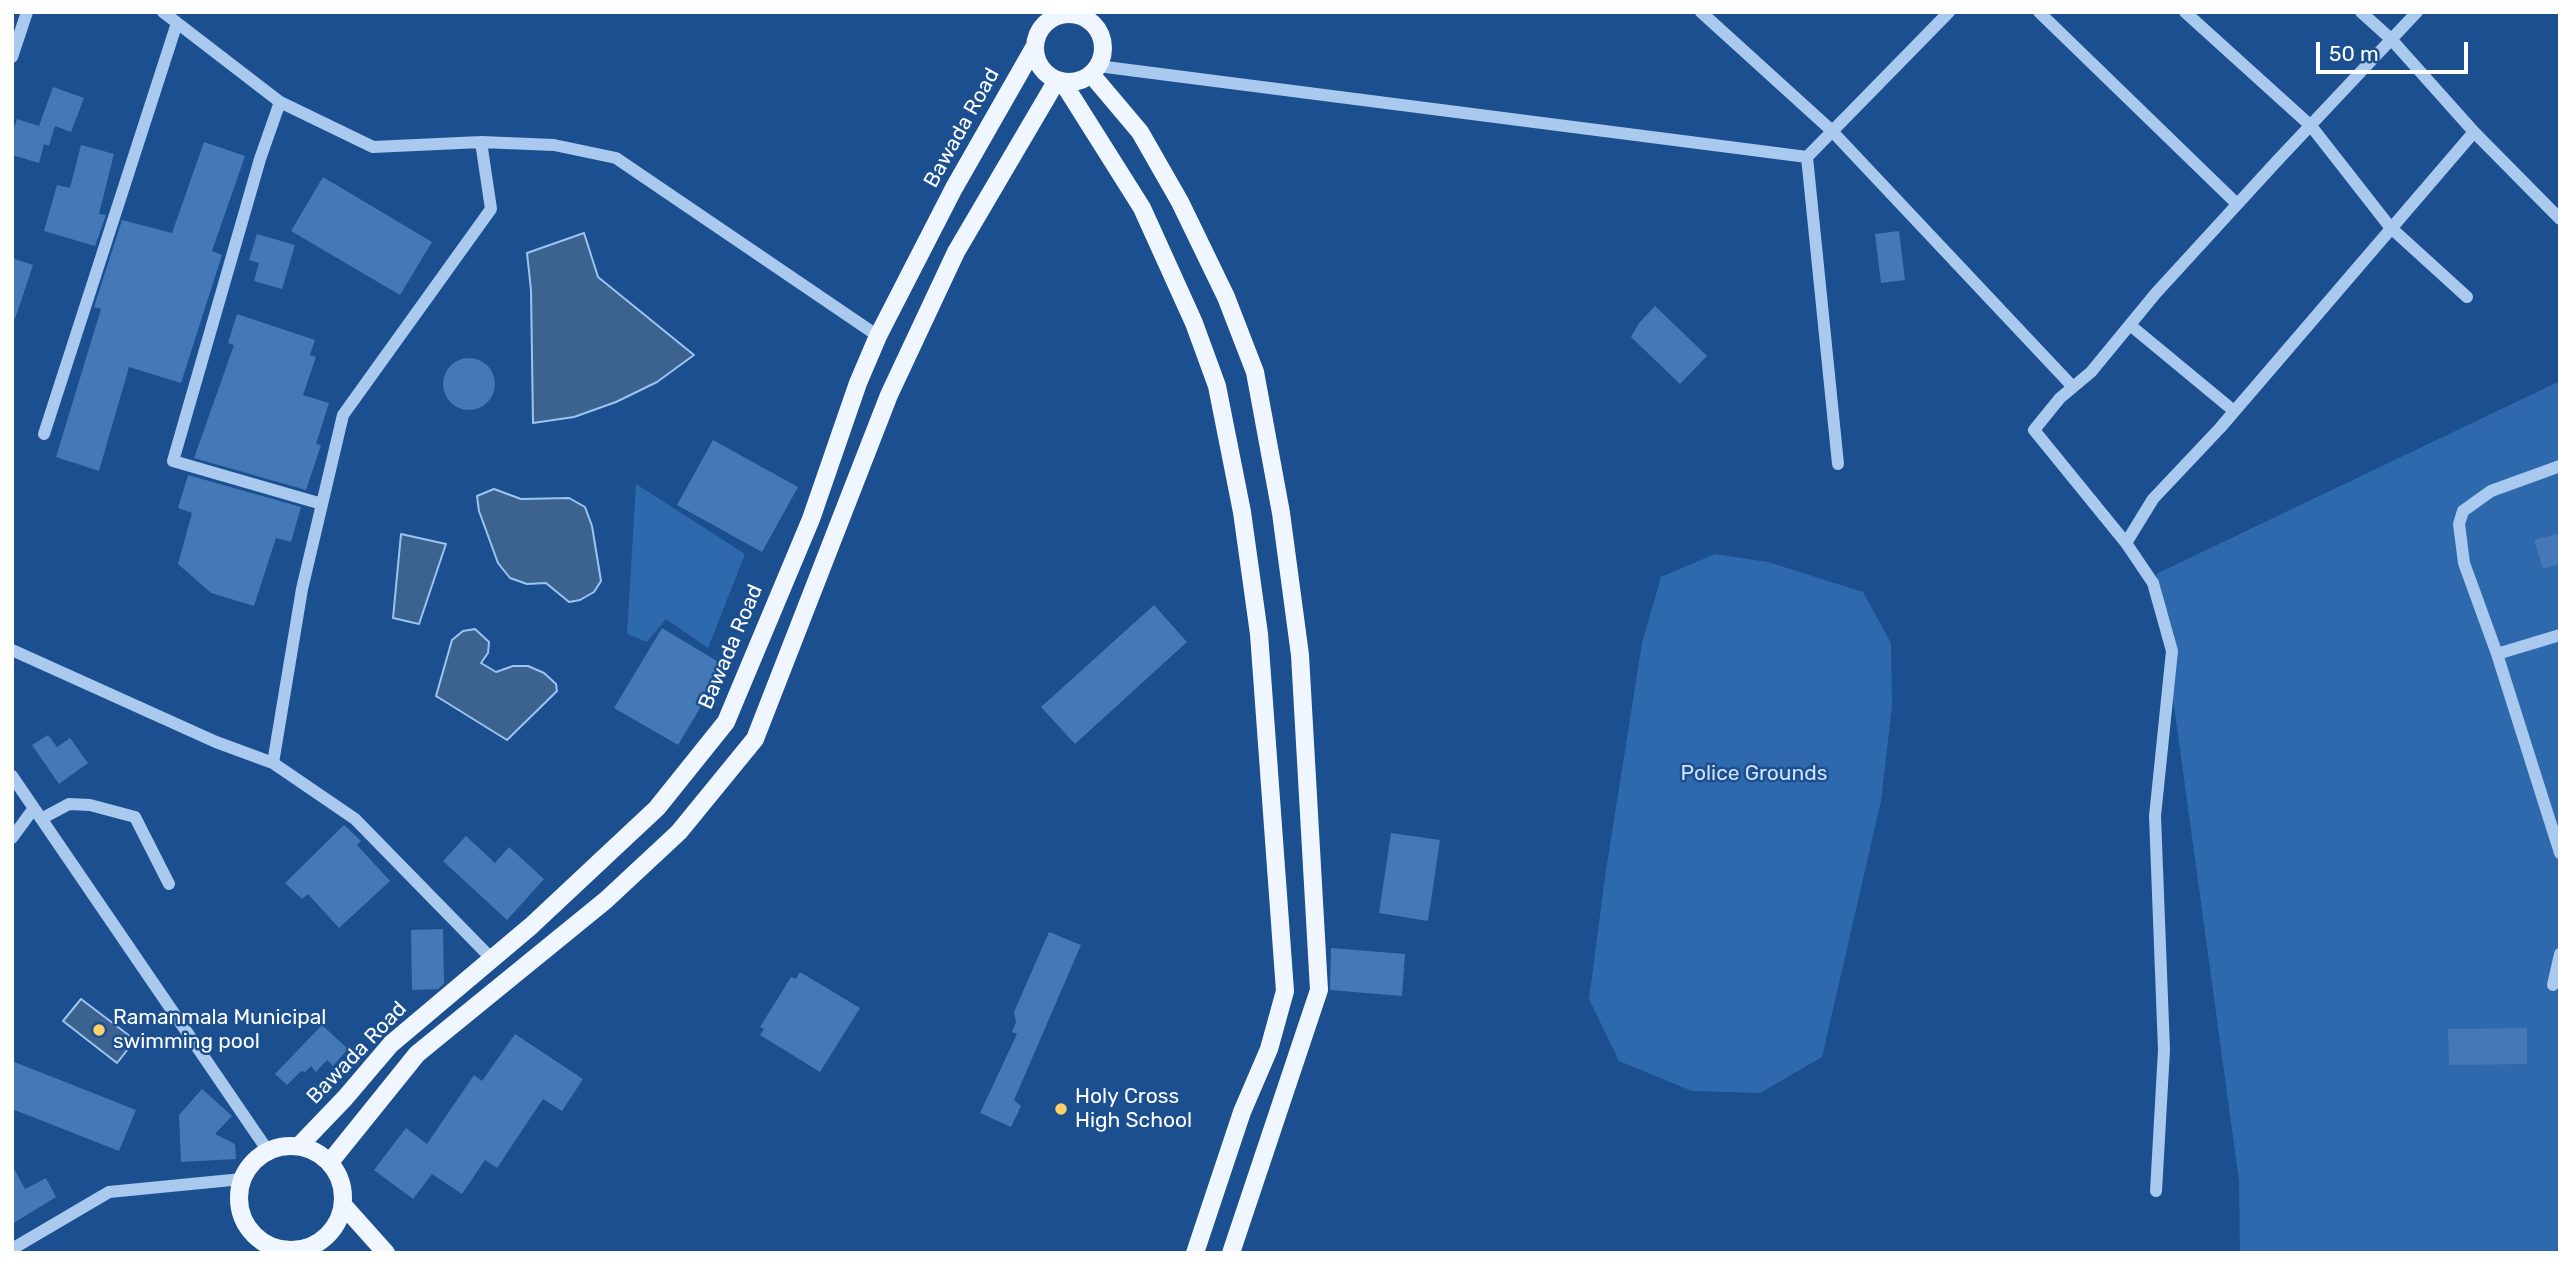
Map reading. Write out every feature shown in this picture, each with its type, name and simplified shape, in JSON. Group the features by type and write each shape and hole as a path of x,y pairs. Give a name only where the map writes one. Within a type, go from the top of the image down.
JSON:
{"main road":[{"path":"1059,81 1082,79 1095,70 1103,46 1096,20 1070,13 1052,15 1041,27 1035,46 1037,60 1045,72 1059,81 1142,208 1194,323 1217,386 1242,512 1259,634 1286,991 1269,1049 1242,1112 1195,1253"},
{"name":"Bawada Road","path":"299,1146 391,1044 531,926 657,808 726,722 811,519 858,383 878,336 954,188 1035,46"},
{"path":"1095,70 1140,132 1180,202 1226,297 1255,372 1281,513 1300,655 1320,990 1231,1253"},
{"path":"330,1162 417,1055 606,900 670,840 755,739 889,395 956,252 1059,81"},
{"path":"1286,991 1320,990"},
{"path":"299,1146 330,1162 343,1185 344,1206 324,1248 283,1251 267,1245 253,1234 240,1209 242,1179 252,1163 268,1151 299,1146"},
{"path":"344,1206 386,1253"},
{"path":"247,1253 253,1234"}],"street":[{"path":"12,57 27,12"},
{"path":"163,12 280,102 373,147 481,142 554,145 616,158 878,336"},
{"path":"1701,12 1831,130 2073,387"},
{"path":"1838,464 1807,157 1949,12"},
{"path":"2039,12 2236,204"},
{"path":"2185,12 2311,126 2390,227 2467,297"},
{"path":"2361,12 2391,39 2474,132 2560,219"},
{"path":"2156,1191 2164,1050 2155,816 2172,652 2153,583 2126,543 2034,430 2060,398 2091,372 2236,204 2417,12"},
{"path":"44,434 177,23"},
{"path":"1095,70 1807,157"},
{"path":"280,102 260,159 173,461 322,504"},
{"path":"2126,543 2153,499 2234,411 2474,132"},
{"path":"273,762 302,589 343,415 491,209 481,142"},
{"path":"2130,325 2234,411"},
{"path":"2560,466 2491,491 2463,511 2459,524 2463,562 2497,654 2560,853"},
{"path":"2497,654 2560,635"},
{"path":"12,650 216,742 273,762 355,819 491,958"},
{"path":"12,776 268,1151"},
{"path":"12,838 37,814 69,804 135,817 169,884"},
{"path":"2553,985 2560,954"},
{"path":"12,1249 109,1192 242,1179"}],"green space":[{"path":"2560,381 2560,1253 2240,1253 2239,1181 2156,574"},
{"path":"636,484 745,554 708,648 666,619 647,642 627,634"},
{"name":"Police Grounds","path":"1715,554 1768,562 1863,592 1891,643 1892,706 1881,801 1822,1057 1760,1093 1692,1091 1619,1061 1589,999 1605,877 1642,643 1661,577"}],"shaded area":[{"path":"584,233 598,277 694,355 657,382 616,402 574,417 533,423 531,290 527,253"},
{"path":"494,489 521,499 569,498 585,507 592,526 601,581 594,592 580,600 569,602 546,583 527,584 510,578 498,563 479,511 477,496"},
{"path":"401,534 446,544 419,624 393,618"},
{"path":"475,629 489,642 488,653 481,663 496,672 513,666 528,666 544,673 556,684 557,691 507,740 436,696 452,640 463,631"},
{"name":"Ramanmala Municipal swimming pool","path":"81,999 135,1040 117,1063 63,1021"}],"building":[{"path":"53,87 84,98 71,132 55,126 49,146 44,144 39,163 12,155 12,134 17,119 39,126"},
{"path":"204,142 245,156 212,251 222,255 181,383 129,367 99,471 56,457 101,309 94,307 122,220 172,233"},
{"path":"81,145 114,154 99,214 106,215 95,246 44,231 57,185 70,188"},
{"path":"323,177 432,242 400,295 291,231"},
{"path":"1899,231 1905,280 1881,283 1875,234"},
{"path":"257,234 295,245 282,289 254,281 259,263 249,260"},
{"path":"12,258 33,265 15,319 12,318"},
{"path":"1655,306 1707,356 1680,384 1631,337 1639,323"},
{"path":"237,314 315,340 310,355 316,357 303,395 329,403 316,444 321,445 306,490 194,458 234,345 228,343"},
{"path":"469,358 479,360 487,366 493,374 493,394 487,402 479,408 469,410 459,408 451,402 445,394 443,384 445,374 451,366 459,360"},
{"path":"713,440 798,487 762,552 677,505"},
{"path":"188,475 301,507 291,542 276,538 254,606 211,593 178,564 192,513 178,508"},
{"path":"2560,533 2560,564 2543,569 2534,540"},
{"path":"1154,605 1187,642 1075,744 1041,707"},
{"path":"662,628 725,666 678,745 614,708"},
{"path":"48,735 57,747 70,738 88,763 59,784 32,745"},
{"path":"344,825 361,841 357,845 390,881 339,928 308,894 302,899 285,883"},
{"path":"1391,833 1440,840 1428,921 1379,913"},
{"path":"466,836 495,863 509,847 544,879 507,920 443,861"},
{"path":"443,929 444,984 438,989 412,990 411,930"},
{"path":"1049,932 1081,945 1014,1100 1021,1106 1011,1127 980,1113 1017,1034 1012,1032 1016,1022 1014,1012"},
{"path":"1331,948 1405,954 1402,996 1330,990"},
{"path":"800,972 860,1008 820,1072 760,1035 764,1029 760,1027 791,977 796,979"},
{"path":"322,1025 348,1049 333,1066 327,1060 316,1072 311,1066 305,1072 301,1071 287,1085 275,1074"},
{"path":"2527,1028 2527,1064 2449,1065 2448,1029"},
{"path":"515,1034 583,1079 562,1111 543,1099 497,1168 485,1160 462,1194 432,1174 413,1199 374,1170 406,1128 427,1144 474,1075 482,1081"},
{"path":"12,1061 136,1110 119,1151 12,1109"},
{"path":"202,1089 232,1116 215,1134 235,1144 236,1159 181,1162 179,1115"},
{"path":"12,1165 25,1189 46,1178 56,1197 12,1224"}],"place":[{"name":"Ramanmala Municipal swimming pool","path":"99,1030"},
{"name":"Holy Cross High School","path":"1061,1109"}]}
